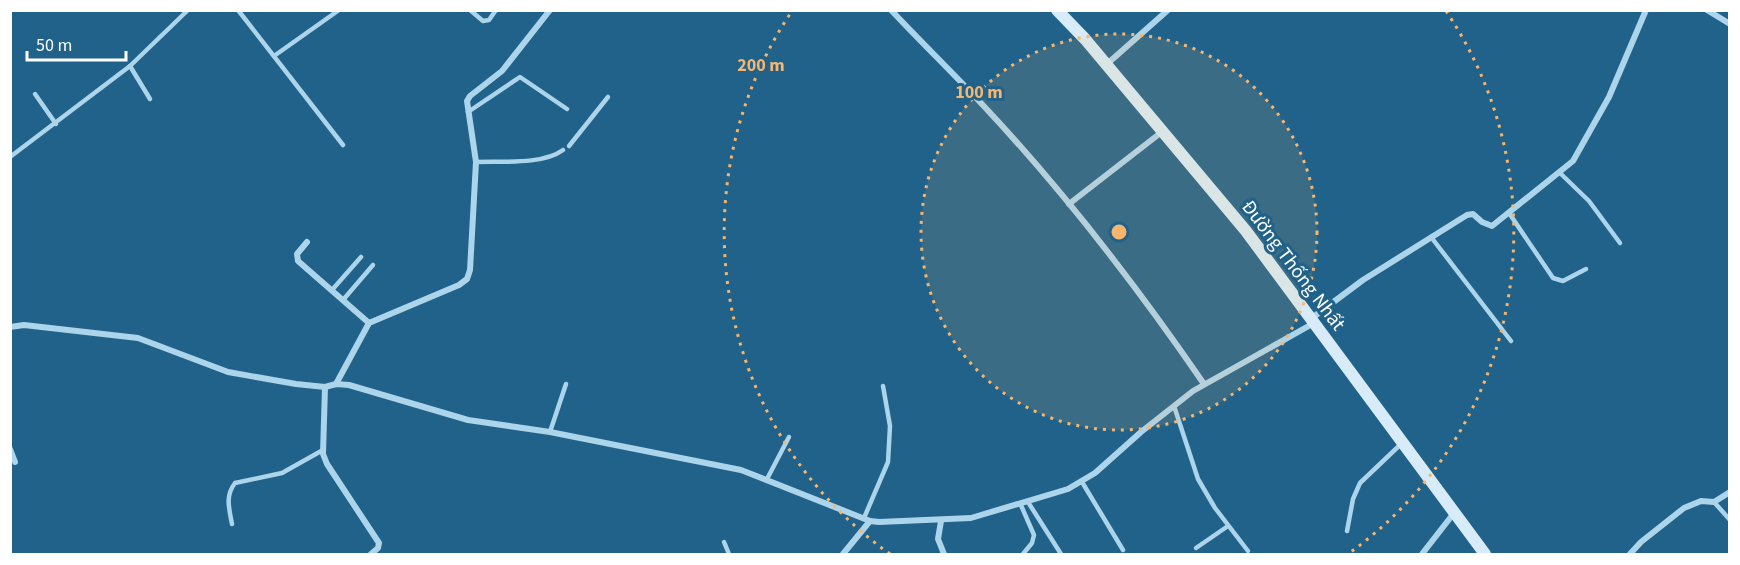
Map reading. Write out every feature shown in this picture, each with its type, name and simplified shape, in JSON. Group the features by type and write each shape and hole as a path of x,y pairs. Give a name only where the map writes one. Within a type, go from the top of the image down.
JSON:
{"street":[{"path":"336,384 369,322 459,285 467,279 470,270 476,162 468,101 470,96 502,71 550,10"},
{"path":"891,10 981,103 1069,204 1164,326 1204,384"},
{"name":"Đường Thống Nhất","path":"1057,10 1107,64 1246,231 1485,555"},
{"path":"1107,64 1168,10"},
{"path":"10,327 24,325 138,338 228,372 296,384 325,387 336,384 349,385 468,420 550,432 741,470 867,520 879,522 971,518 1068,489 1082,482 1141,432 1204,384 1313,320 1363,280 1431,237 1470,214 1490,226 1509,213 1560,173 1573,161 1582,148 1604,107 1647,10"},
{"path":"1707,10 1730,24"},
{"path":"1069,204 1163,131"},
{"path":"307,242 297,254 298,261 369,322"},
{"path":"325,387 322,450 327,464 379,543 378,548 371,555"},
{"path":"10,448 15,462"},
{"path":"1630,555 1641,542 1684,508 1701,501 1714,502 1730,492"},
{"path":"1422,555 1454,513"},
{"path":"843,555 867,520"},
{"path":"941,520 938,539 944,555"}],"lane":[{"path":"10,157 130,66 188,10"},
{"path":"238,10 343,145"},
{"path":"274,56 339,10"},
{"path":"470,10 483,21 489,20 496,10"},
{"path":"130,66 150,99"},
{"path":"468,112 520,77 567,109"},
{"path":"35,94 56,124"},
{"path":"568,146 608,97"},
{"path":"476,162 535,159 549,157 563,150"},
{"path":"1560,173 1589,201 1620,243"},
{"path":"1509,213 1553,278 1563,281 1586,268"},
{"path":"1431,237 1511,341"},
{"path":"332,290 361,257"},
{"path":"343,300 373,265"},
{"path":"550,432 567,384"},
{"path":"867,520 888,462 890,426 883,386"},
{"path":"1174,406 1198,479 1215,508 1248,551"},
{"path":"767,479 789,437"},
{"path":"1347,531 1353,499 1360,483 1403,442"},
{"path":"232,524 228,499 230,490 236,483 282,473 322,450"},
{"path":"1082,482 1123,550"},
{"path":"1028,501 1061,555"},
{"path":"1714,502 1730,520"},
{"path":"1020,503 1034,535 1032,543 1023,555"},
{"path":"1196,548 1228,526"},
{"path":"724,542 729,555"}]}
